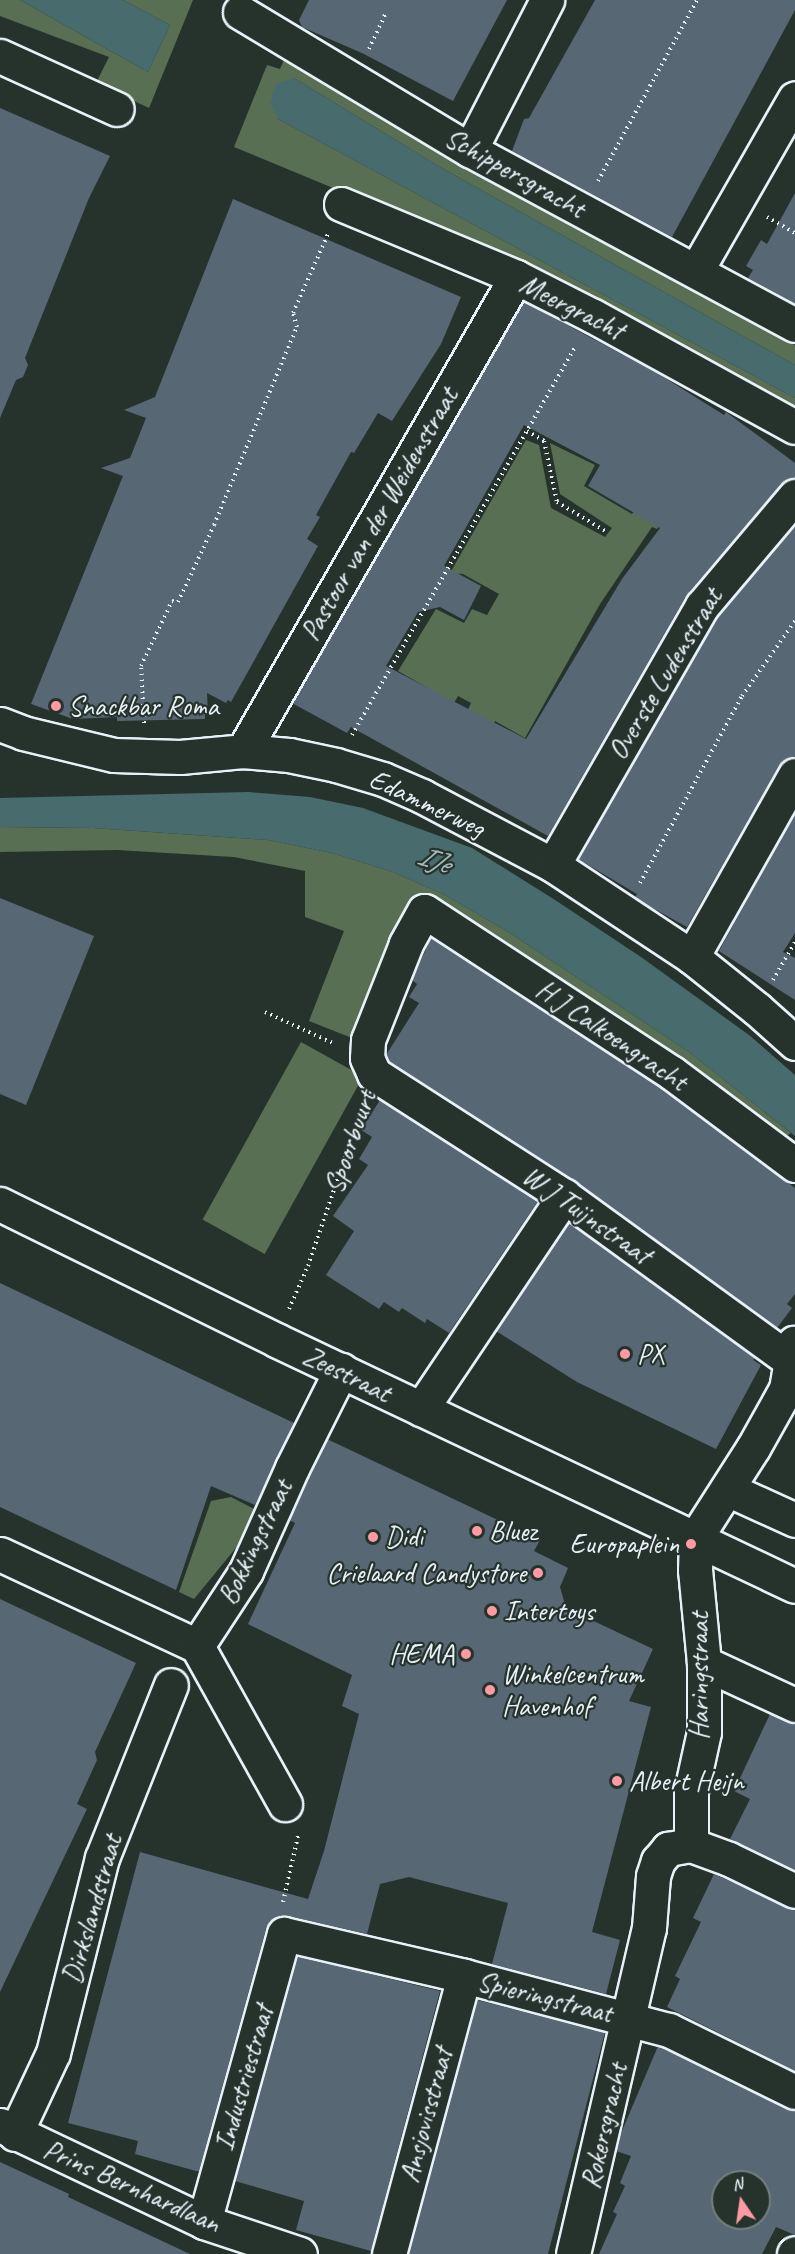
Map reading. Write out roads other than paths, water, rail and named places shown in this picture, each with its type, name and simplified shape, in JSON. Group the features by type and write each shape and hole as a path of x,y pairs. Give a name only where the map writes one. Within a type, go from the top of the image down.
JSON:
{"street":[{"path":"471,150 547,0"},
{"name":"Schippersgracht","path":"240,12 471,150 795,325"},
{"path":"0,56 117,109"},
{"path":"696,271 790,119"},
{"name":"Meergracht","path":"341,204 516,277 594,316 795,427"},
{"name":"Pastoor van der Weidenstraat","path":"243,751 516,277"},
{"name":"Overste Ludenstraat","path":"553,865 702,606 795,496"},
{"name":"Edammerweg","path":"0,724 22,733 114,755 180,757 243,751 289,755 336,765 383,779 422,796 553,865 692,957 795,1043"},
{"path":"692,957 795,775"},
{"name":"Spoorbuurt","path":"370,1066 368,1040 406,944 424,911"},
{"name":"H J Calkoengracht","path":"424,911 672,1073 795,1165"},
{"name":"W J Tuijnstraat","path":"370,1066 564,1196 793,1355"},
{"path":"422,1409 564,1196"},
{"name":"Zeestraat","path":"0,1204 276,1340 696,1537"},
{"path":"793,1355 786,1389 696,1537 795,1586"},
{"name":"Bokkingstraat","path":"197,1646 246,1571 292,1468 341,1370"},
{"path":"727,1489 795,1520"},
{"name":"Haringstraat","path":"692,1845 691,1791 704,1732 704,1663 695,1570 696,1537"},
{"path":"0,1554 197,1646 285,1804"},
{"path":"704,1663 795,1705"},
{"name":"Dirkslandstraat","path":"8,2129 53,2053 102,1858 171,1685"},
{"path":"692,1845 729,1859 795,1891"},
{"name":"Rokersgracht","path":"573,2254 630,2018 649,1928 653,1876 658,1861 668,1849 692,1845"},
{"name":"Spieringstraat","path":"284,1934 464,1976 669,2030 795,2092"},
{"name":"Industriestraat","path":"204,2222 284,1934"},
{"name":"Ansjovisstraat","path":"389,2254 464,1976"},
{"name":"Prins Bernhardlaan","path":"8,2129 204,2222 300,2254"}],"water":[{"path":"20,0 123,0 170,25 148,72"},
{"path":"294,78 438,166 795,365 795,398 278,119 270,103 276,84"},
{"name":"IJe","path":"248,792 310,797 363,808 472,848 552,898 641,957 749,1035 795,1075 795,1136 689,1052 510,933 445,895 393,872 332,853 268,840 93,828 0,827 0,798"}],"place":[{"name":"Snackbar Roma","path":"56,706"},
{"name":"PX","path":"625,1354"},
{"name":"Bluez","path":"477,1531"},
{"name":"Didi","path":"373,1537"},
{"name":"Europaplein","path":"691,1544"},
{"name":"Crielaard Candystore","path":"538,1573"},
{"name":"Intertoys","path":"492,1611"},
{"name":"HEMA","path":"466,1654"},
{"name":"Winkelcentrum Havenhof","path":"490,1690"},
{"name":"Albert Heijn","path":"617,1781"}]}
